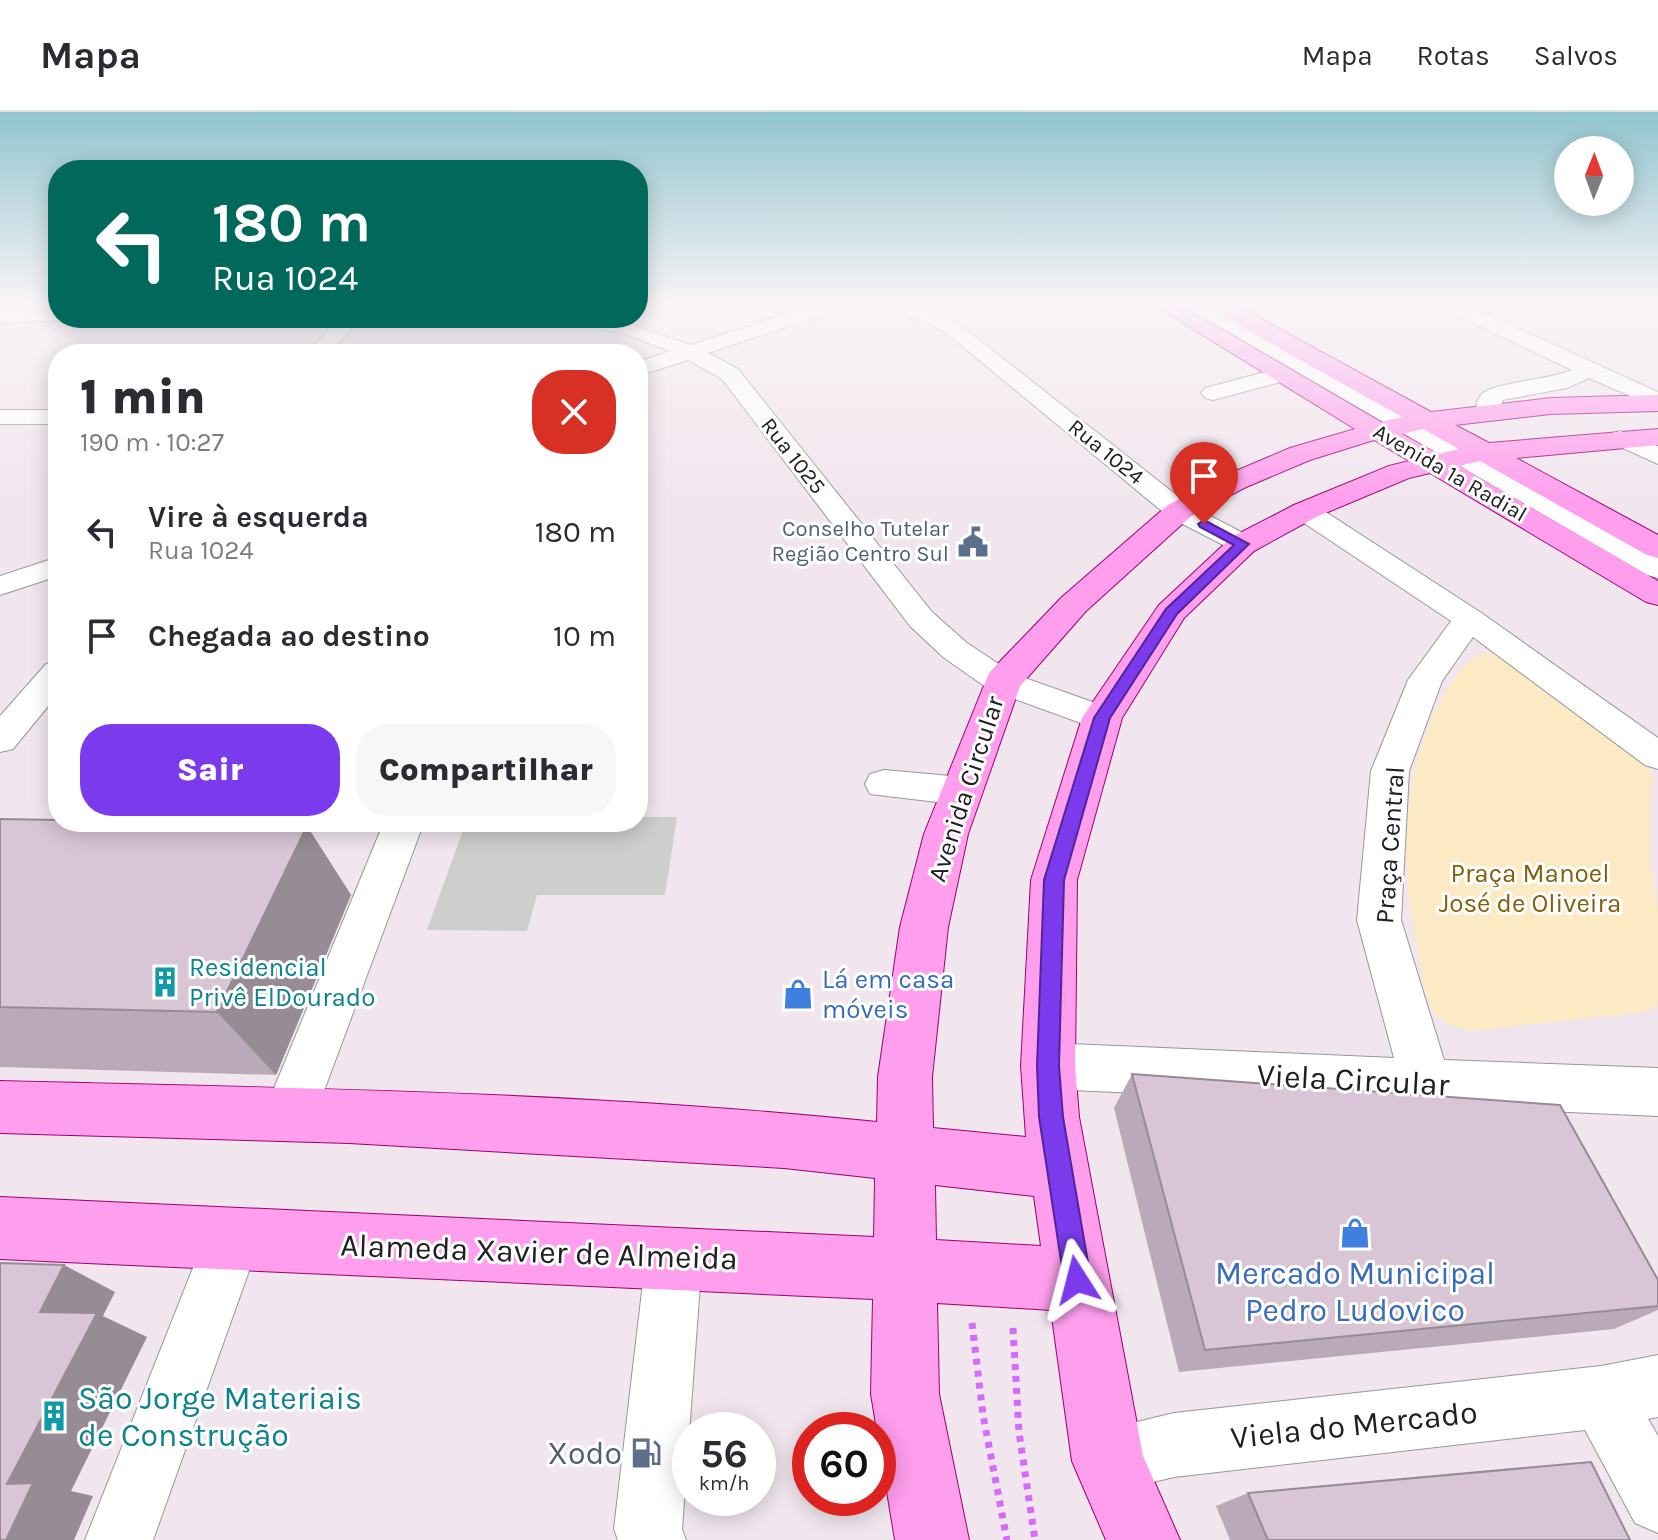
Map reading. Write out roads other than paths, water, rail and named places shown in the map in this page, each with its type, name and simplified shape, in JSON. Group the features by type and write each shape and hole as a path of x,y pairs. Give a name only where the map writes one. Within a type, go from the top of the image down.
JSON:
{"main road":[{"name":"Avenida 1ª Radial","path":"1270,369 1403,425 1461,457 1658,595"},
{"name":"Avenida 1ª Radial","path":"1315,369 1403,425 1461,457 1658,548"},
{"name":"Avenida Circular","path":"932,1540 905,1394 962,1273 903,1152 905,1077 924,927 946,834 1002,682 1074,604 1179,511 1234,482 1300,454 1403,425 1551,406 1658,402"},
{"path":"1143,1540 1108,1461 1051,1117 1048,1066 1054,880 1102,718 1171,612 1243,544 1305,511 1399,472 1461,457 1621,438 1658,437"},
{"path":"0,1107 289,1115 784,1140 1061,1170"},
{"name":"Alameda Xavier de Almeida","path":"0,1228 674,1257 1077,1280"}],"street":[{"name":"Rua 1025","path":"721,369 730,374 921,619 955,650 1002,682 1102,718"},
{"name":"Rua 1024","path":"1003,369 1179,511 1243,544"},
{"path":"1304,369 1403,425"},
{"path":"1488,413 1489,400 1496,394 1581,376 1587,369"},
{"path":"1588,369 1658,402"},
{"path":"1213,393 1280,375"},
{"path":"0,417 48,417"},
{"path":"1621,438 1658,456"},
{"path":"1461,457 1658,569"},
{"path":"1305,511 1469,619 1658,756"},
{"path":"0,586 48,569"},
{"name":"Praça Central","path":"1426,1084 1379,920 1390,771 1425,680 1469,619"},
{"path":"0,740 48,684"},
{"path":"884,784 962,791"},
{"path":"289,1115 400,832"},
{"name":"Viela Circular","path":"1048,1066 1658,1092"},
{"path":"119,1540 232,1240"},
{"path":"652,1540 648,1529 674,1257"},
{"name":"Viela do Mercado","path":"1108,1461 1174,1445 1629,1392 1658,1500"}],"place":[{"name":"Conselho Tutelar Região Centro Sul","path":"973,542"},
{"name":"Residencial Privê ElDourado","path":"165,982"},
{"name":"Lá em casa móveis","path":"798,994"},
{"name":"Mercado Municipal Pedro Ludovico","path":"1355,1233"},
{"name":"São Jorge Materiais de Construção","path":"54,1416"},
{"name":"Xodo","path":"646,1453"}],"park label":[{"name":"Praça Manoel José de Oliveira","path":"1530,888"}]}
